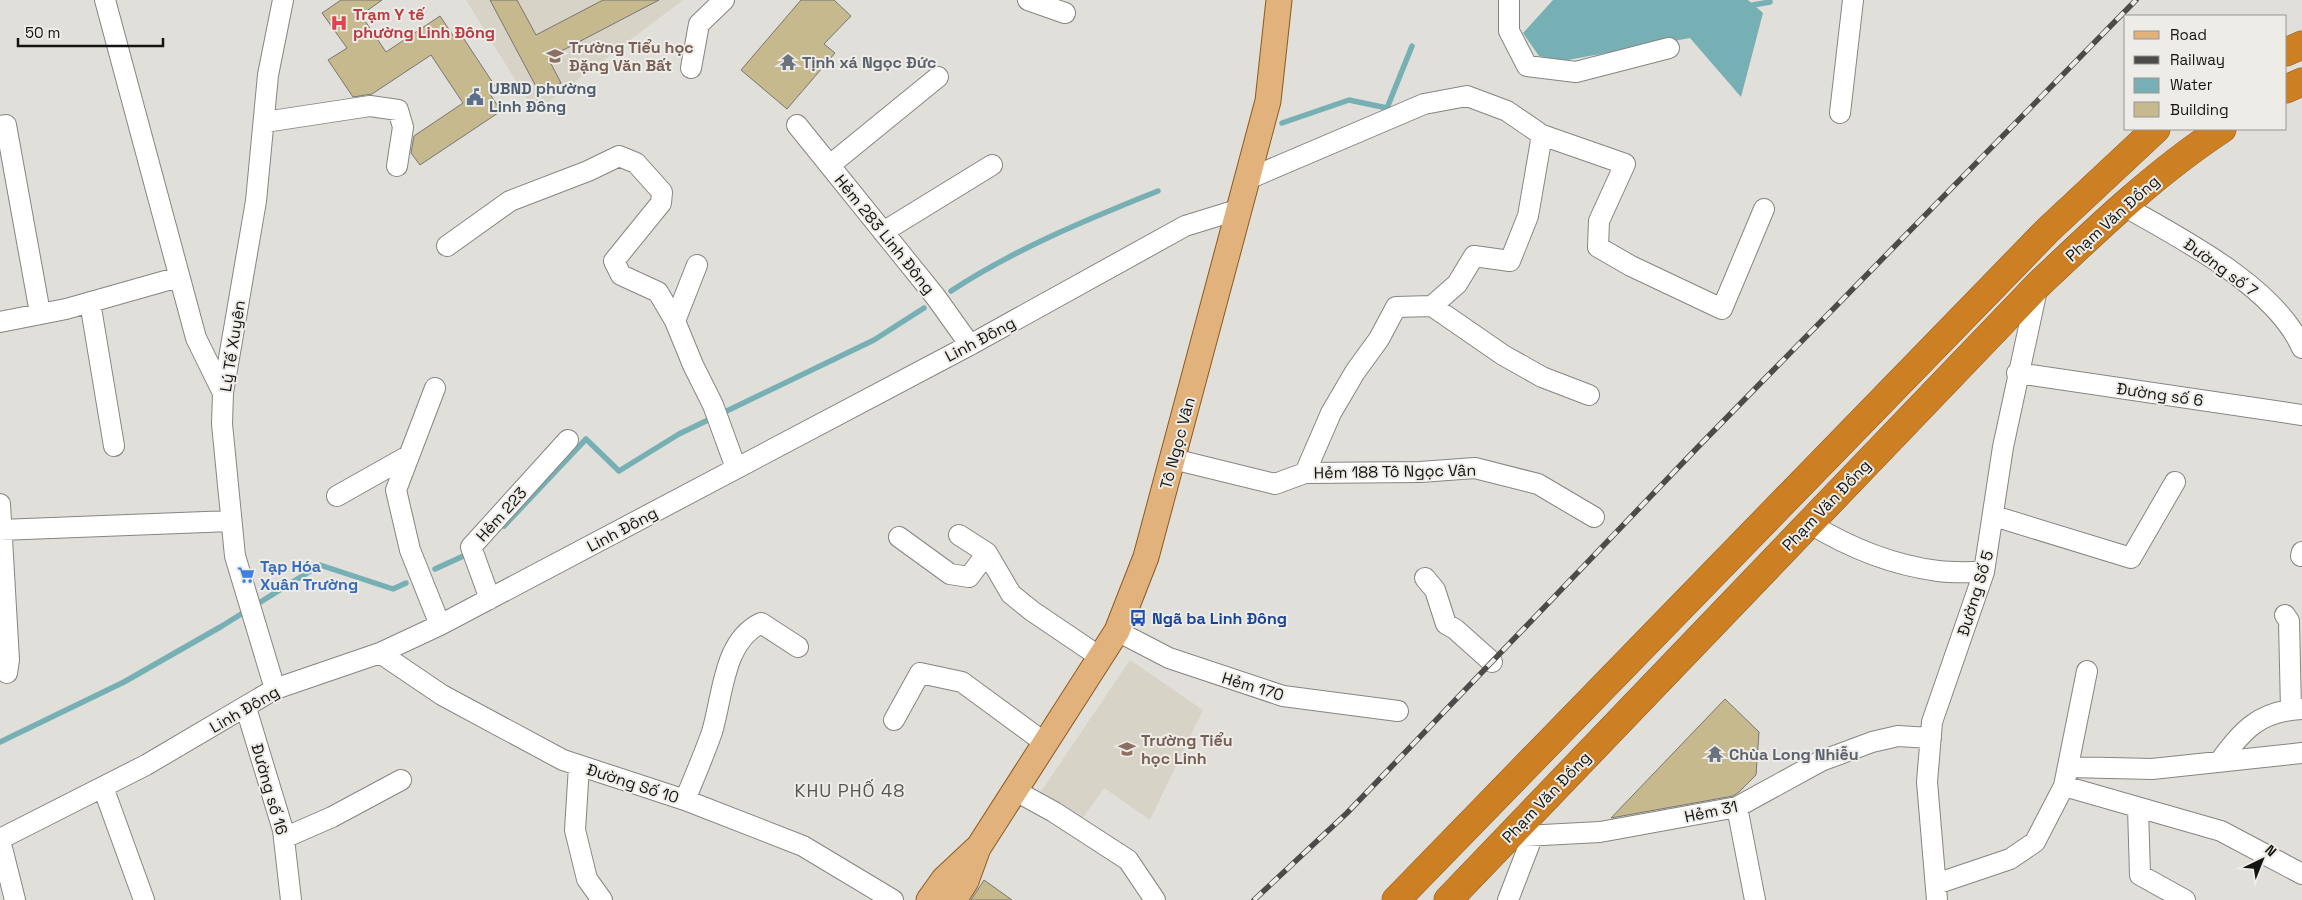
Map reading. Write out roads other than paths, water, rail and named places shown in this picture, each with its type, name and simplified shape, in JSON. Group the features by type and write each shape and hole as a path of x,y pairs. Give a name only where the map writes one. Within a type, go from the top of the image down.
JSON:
{"highway":[{"path":"2287,52 2302,45"},
{"path":"2287,89 2302,82"},
{"name":"Phạm Văn Đồng","path":"1396,900 2048,230 2155,130"},
{"name":"Phạm Văn Đồng","path":"1448,900 1520,836 1809,523 2038,284 2122,205 2193,148 2220,130"}],"main road":[{"name":"Tô Ngọc Vân","path":"954,900 966,881 978,848 1117,631 1146,557 1268,101 1279,0"},
{"name":"Tô Ngọc Vân","path":"929,900 944,879 978,848"}],"street":[{"path":"105,0 196,338 224,393"},
{"name":"Lý Tế Xuyên","path":"275,689 235,556 222,424 224,393 256,201 268,75 283,0"},
{"path":"691,68 699,24 724,0"},
{"path":"1028,0 1065,13"},
{"path":"1509,0 1509,31 1527,66 1576,72 1669,48"},
{"path":"1840,113 1853,0"},
{"path":"830,166 938,77"},
{"path":"1248,179 1424,104 1468,96 1507,111 1542,135 1625,164 1599,221 1598,247 1631,266 1722,309 1764,209"},
{"path":"265,122 370,106 398,110 403,128 398,166"},
{"path":"0,126 6,125 40,313"},
{"name":"Hẻm 283 Linh Đông","path":"797,125 935,296 970,345"},
{"path":"1432,306 1457,284 1474,256 1510,261 1528,216 1542,135"},
{"path":"447,246 510,201 588,171 619,156 636,163 662,192 661,203 614,261 621,275 658,292 675,321 693,365 713,405 736,468"},
{"path":"883,232 992,164"},
{"name":"Đường số 7","path":"2122,205 2179,237 2237,276 2279,311 2296,335 2302,348"},
{"name":"Linh Đông","path":"0,839 146,765 246,708 275,689 380,653 440,625 970,345 1185,226 1240,209"},
{"path":"675,321 698,265"},
{"path":"0,322 40,313 44,315 179,277"},
{"name":"Đường Số 5","path":"1936,892 1927,782 1932,722 1984,572 1994,516 2003,446 2038,284"},
{"path":"90,302 114,446"},
{"path":"1305,473 1331,413 1355,372 1379,339 1396,307 1432,306 1503,355 1542,377 1589,395"},
{"name":"Đường số 6","path":"2018,373 2302,415"},
{"path":"435,388 396,490 410,550 440,625"},
{"name":"Hẻm 223","path":"490,599 473,553 568,440"},
{"path":"337,496 408,456"},
{"name":"Hẻm 188 Tô Ngọc Vân","path":"1172,458 1275,484 1305,473 1420,472 1475,468 1538,484 1594,518"},
{"path":"1994,516 2131,558 2175,482"},
{"path":"0,504 9,660 6,673"},
{"path":"2,530 231,521"},
{"path":"1809,523 1829,535 1888,561 1939,571 1984,572"},
{"path":"959,534 987,552 1012,594 1032,611 1100,656"},
{"path":"899,536 950,574 969,577 987,552"},
{"path":"1425,578 1435,590 1446,624 1455,629 1492,662"},
{"path":"2219,762 2247,727 2259,720 2297,710 2289,621 2285,616"},
{"path":"685,800 712,730 726,668 749,629 761,623 798,646"},
{"name":"Hẻm 170","path":"1117,631 1169,658 1283,696 1398,711"},
{"name":"Đường Số 10","path":"380,653 442,695 563,760 685,800 803,846 893,900"},
{"path":"1936,892 2010,859 2025,851 2035,842 2064,786 2070,767 2087,671"},
{"path":"894,720 920,673 962,682 1045,743"},
{"name":"Đường số 16","path":"246,708 284,838 291,900"},
{"name":"Hẻm 31","path":"1520,836 1600,832 1737,807 1821,761 1872,742 1898,736 1931,738"},
{"path":"2070,767 2152,769 2302,753"},
{"path":"579,766 575,830 587,879 602,900"},
{"path":"284,838 332,817 401,780"},
{"path":"2064,786 2221,831 2302,874"},
{"path":"104,787 144,900"},
{"path":"1014,790 1054,812 1128,860 1155,900"},
{"path":"1737,807 1755,900"},
{"path":"2138,808 2140,874 2185,900"},
{"path":"1508,900 1520,836"},
{"path":"0,839 16,900"}],"water":[{"path":"1553,0 1748,0 1763,13 1741,97 1690,38 1562,61 1539,56 1523,33"}],"waterway":[{"path":"1747,6 1770,2"},
{"path":"1282,123 1349,100 1387,108 1412,46"},
{"path":"951,291 1026,248 1158,191"},
{"path":"504,526 586,439 619,471 679,434 874,340 924,308"},
{"path":"435,569 470,553"},
{"path":"0,742 124,682 222,626 320,565 393,589 406,583"}],"railway":[{"path":"1254,900 1347,813 1697,448 2136,0"}],"place":[{"name":"Trạm Y tế phường Linh Đông","path":"339,23"},
{"name":"Trường Tiểu học Đặng Văn Bất","path":"555,56"},
{"name":"Tịnh xá Ngọc Đức","path":"788,62"},
{"name":"UBND phường Linh Đông","path":"475,97"},
{"name":"Tạp Hóa Xuân Trường","path":"246,575"},
{"name":"Ngã ba Linh Đông","path":"1138,618"},
{"name":"Trường Tiểu học Linh","path":"1127,749"},
{"name":"Chùa Long Nhiễu","path":"1715,754"}],"district":[{"name":"KHU PHỐ 48","path":"850,791"}]}
